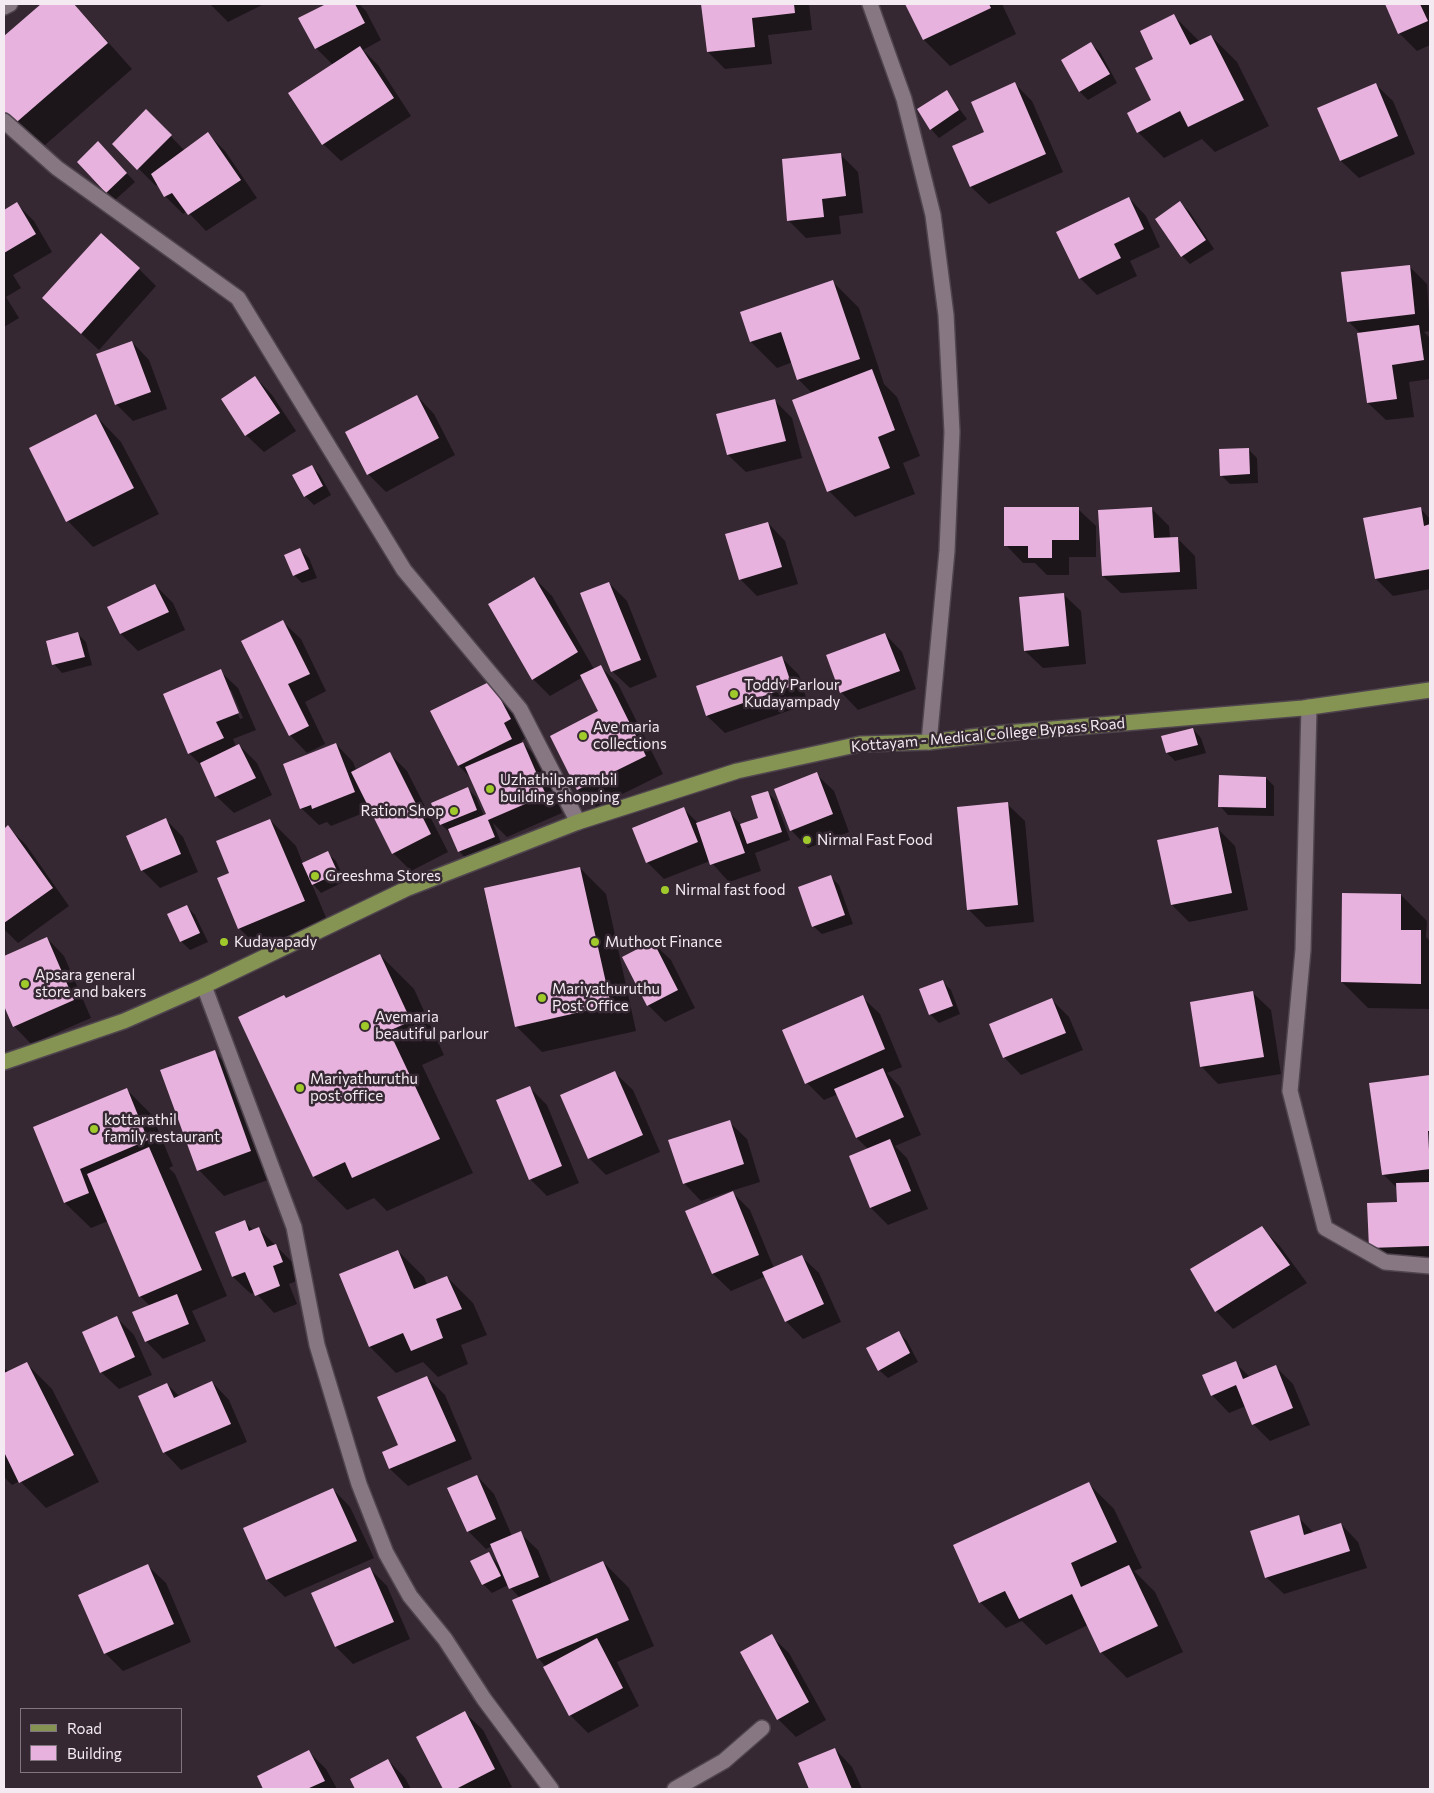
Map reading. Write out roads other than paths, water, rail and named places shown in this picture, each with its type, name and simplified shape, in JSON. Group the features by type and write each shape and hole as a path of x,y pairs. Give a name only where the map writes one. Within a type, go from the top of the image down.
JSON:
{"main road":[{"name":"Kottayam - Medical College Bypass Road","path":"4,1062 124,1021 204,986 408,888 578,822 737,771 860,744 929,742 1005,733 1309,707 1430,690"}],"street":[{"path":"4,7 10,4"},
{"path":"870,4 904,99 933,215 946,315 952,442 947,551 929,742"},
{"path":"4,121 57,168 238,298 404,570 520,709 578,822"},
{"path":"1309,707 1303,950 1290,1091 1325,1228 1385,1262 1430,1266"},
{"path":"204,986 294,1227 317,1345 359,1484 386,1553 410,1596 445,1639 484,1699 551,1789"},
{"path":"675,1789 724,1761 762,1728"}],"place":[{"name":"Toddy Parlour Kudayampady","path":"734,694"},
{"name":"Ave maria collections","path":"583,736"},
{"name":"Uzhathilparambil building shopping","path":"490,789"},
{"name":"Ration Shop","path":"454,811"},
{"name":"Nirmal Fast Food","path":"807,840"},
{"name":"Greeshma Stores","path":"315,876"},
{"name":"Nirmal fast food","path":"665,890"},
{"name":"Kudayapady","path":"224,942"},
{"name":"Muthoot Finance","path":"595,942"},
{"name":"Apsara general store and bakers","path":"25,984"},
{"name":"Mariyathuruthu Post Office","path":"542,998"},
{"name":"Avemaria beautiful parlour","path":"365,1026"},
{"name":"Mariyathuruthu post office","path":"300,1088"},
{"name":"kottarathil family restaurant","path":"94,1129"}]}
